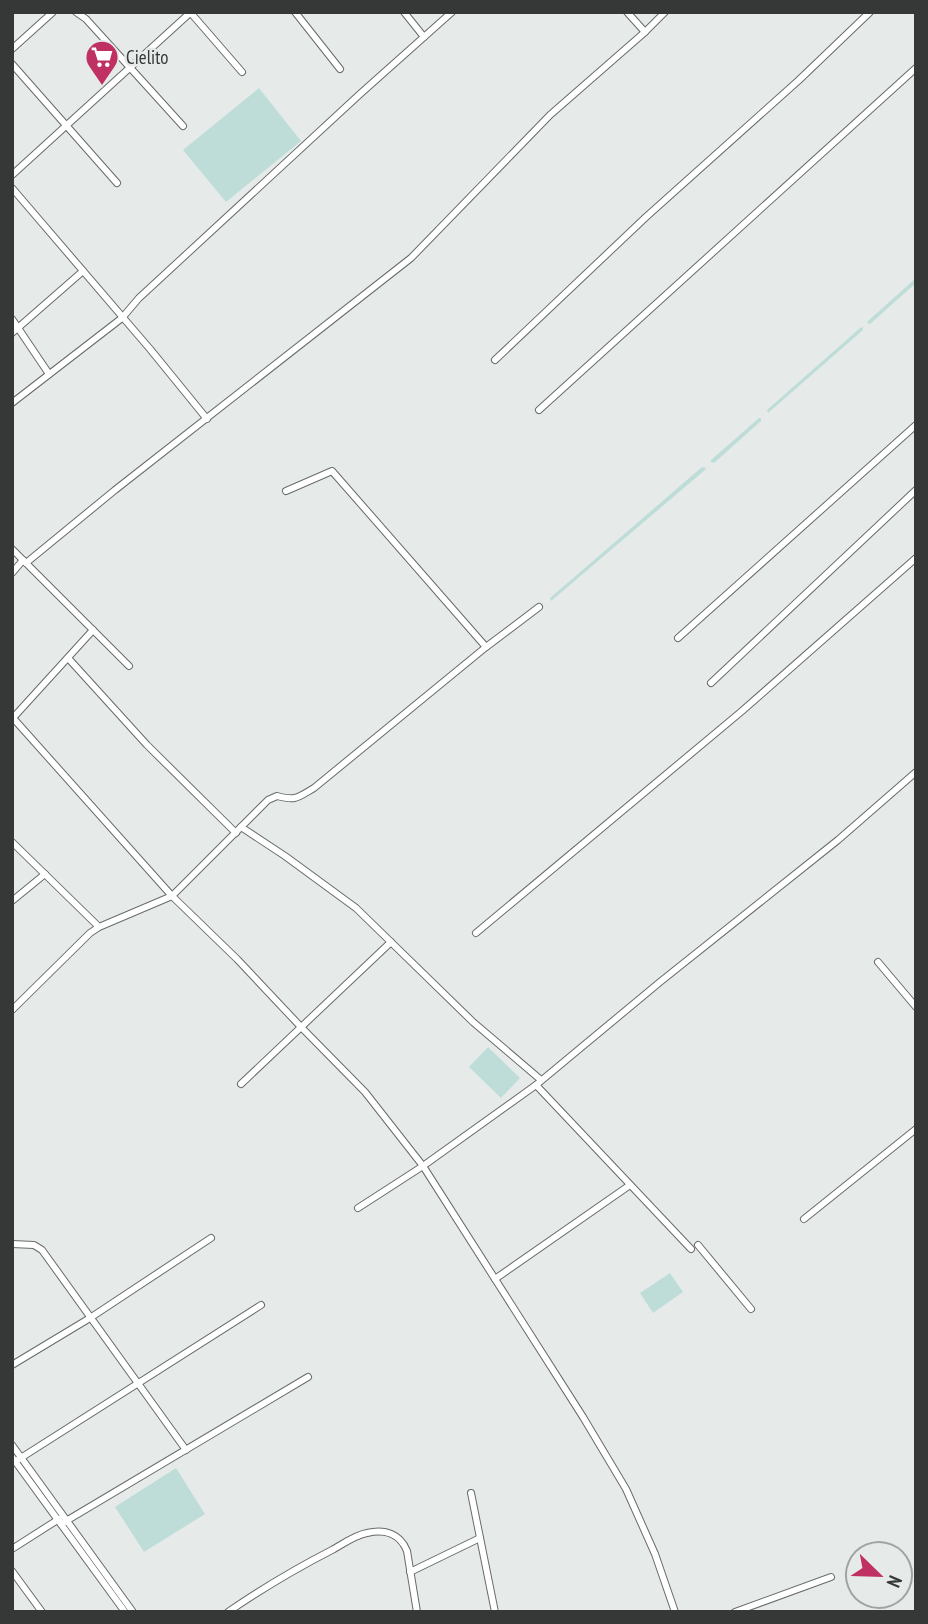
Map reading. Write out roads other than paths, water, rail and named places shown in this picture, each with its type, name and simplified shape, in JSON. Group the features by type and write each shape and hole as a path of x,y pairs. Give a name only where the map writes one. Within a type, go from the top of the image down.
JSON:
{"street":[{"path":"12,49 53,12"},
{"path":"76,12 86,19 183,126"},
{"path":"12,175 190,12 242,72"},
{"path":"295,12 340,69"},
{"path":"404,12 424,37"},
{"path":"12,403 122,318 139,298 452,12"},
{"path":"627,12 645,32"},
{"path":"12,573 411,258 550,116 665,12"},
{"path":"495,360 870,12"},
{"path":"12,64 117,183"},
{"path":"539,410 916,68"},
{"path":"12,188 207,419"},
{"path":"12,332 83,271"},
{"path":"12,320 49,374"},
{"path":"678,638 916,425"},
{"path":"286,491 332,471 486,647"},
{"path":"711,683 916,490"},
{"path":"12,549 129,666"},
{"path":"476,933 742,711 916,558"},
{"path":"12,1010 90,933 172,895 268,800 277,796 293,799 314,788 539,607"},
{"path":"93,630 13,718 172,895 365,1092 423,1166 626,1489 655,1553 675,1612"},
{"path":"68,658 147,745 236,833"},
{"path":"358,1208 423,1166 539,1083 838,840 916,772"},
{"path":"242,827 356,908 539,1083 630,1185 695,1247 751,1309"},
{"path":"12,842 99,928"},
{"path":"12,901 45,874"},
{"path":"241,1084 391,942"},
{"path":"878,962 916,1007"},
{"path":"804,1219 916,1129"},
{"path":"495,1279 630,1185"},
{"path":"12,1365 90,1318 211,1238"},
{"path":"12,1244 38,1247 186,1450"},
{"path":"16,1458 261,1305"},
{"path":"12,1549 308,1377"},
{"path":"12,1445 16,1458 133,1612"},
{"path":"471,1493 495,1612"},
{"path":"62,1520 125,1612"},
{"path":"229,1612 282,1576 367,1532 388,1532 399,1537 404,1543 417,1612"},
{"path":"410,1572 480,1538"},
{"path":"12,1571 42,1612"},
{"path":"735,1612 831,1577"}],"place":[{"name":"Cielito","path":"102,87"}]}
